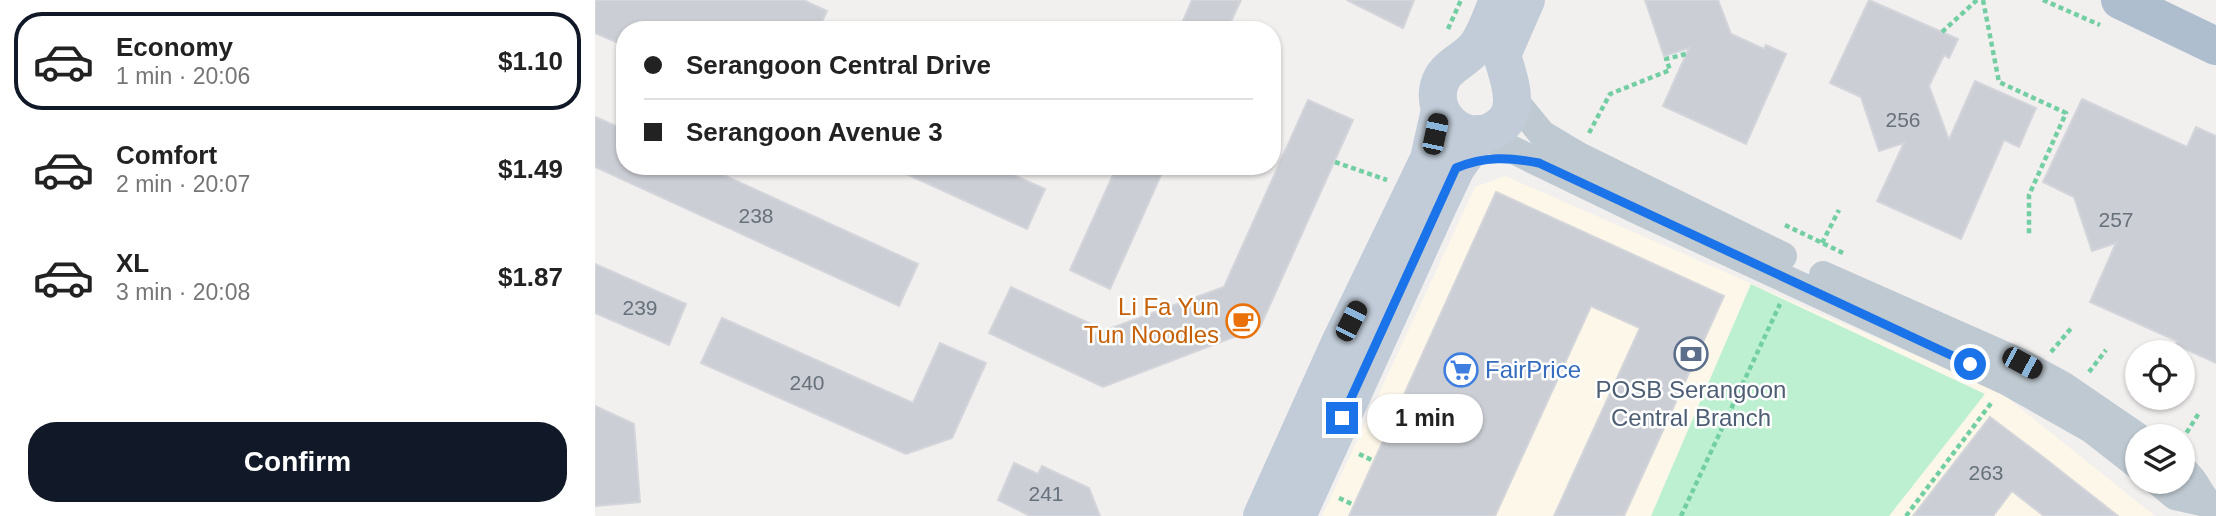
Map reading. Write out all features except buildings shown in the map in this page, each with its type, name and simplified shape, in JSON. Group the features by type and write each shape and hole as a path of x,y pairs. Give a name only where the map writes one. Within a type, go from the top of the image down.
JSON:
{"main road":[{"path":"2116,15 2216,46"}],"street":[{"path":"1463,60 1478,45 1498,0"},
{"path":"1527,0 1502,55 1511,88 1510,113 1503,123 1492,131 1467,133 1455,128 1440,110 1439,86 1444,74 1463,60 1488,60 1499,66 1511,88 1542,134 1579,156 1800,265 2022,363 2064,386 2125,428"},
{"path":"1262,516 1339,345 1429,159 1440,110"},
{"path":"1480,134 2008,382 2091,429 2125,456"},
{"path":"1297,516 1456,168 1480,134"},
{"path":"1456,168 1475,160 1508,157 1539,163"},
{"path":"2195,481 2211,507"},
{"path":"2173,494 2211,507"}],"path":[{"path":"1942,32 1977,0"},
{"path":"1983,0 1999,82 2066,113 2029,195 2029,234"},
{"path":"2043,0 2116,15"},
{"path":"1589,133 1610,94 1670,70 1666,59 1686,54"},
{"path":"1335,162 1394,182"},
{"path":"1822,243 1839,210"},
{"path":"1681,516 1782,300"},
{"path":"2050,353 2073,326"},
{"path":"2084,378 2106,350"},
{"path":"1906,516 2008,382"},
{"path":"2192,424 2199,413"},
{"path":"1368,458 1374,461"},
{"path":"1347,502 1354,505"}],"shaded area":[{"path":"1505,176 2000,392 2155,516 1322,516 1475,187"}],"green space":[{"path":"1751,284 1985,394 1889,516 1651,516"}],"place":[{"name":"Li Fa Yun Tun Noodles","path":"1243,321"},
{"name":"POSB Serangoon Central Branch","path":"1691,354"},
{"name":"FairPrice","path":"1461,370"}],"route":[{"path":"1342,418 1456,168 1475,160 1508,157 1539,163 1970,364"}]}
